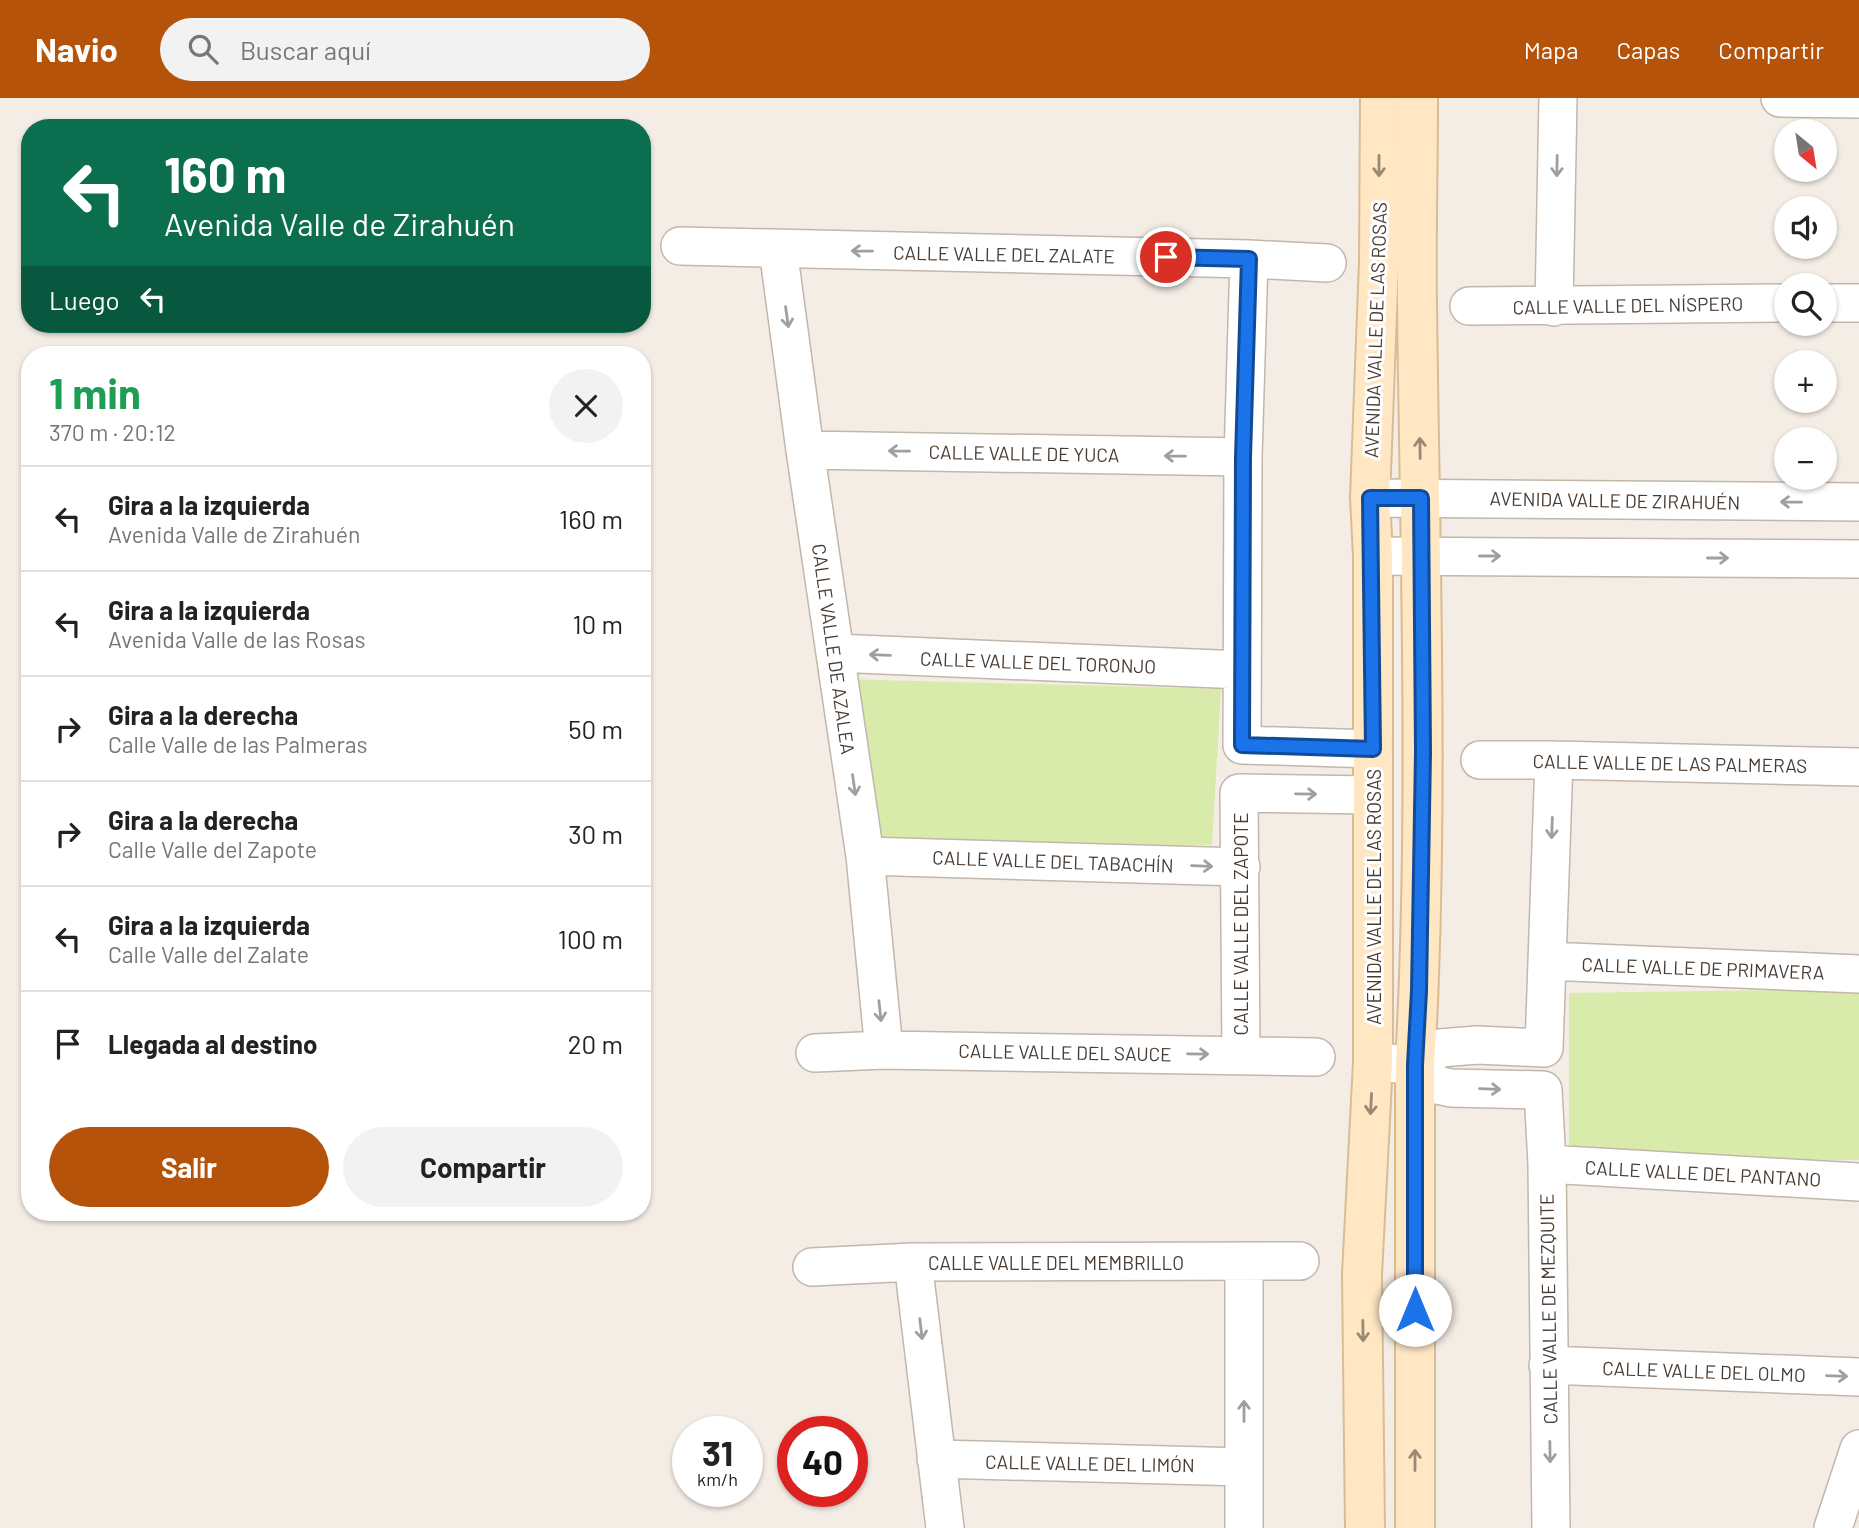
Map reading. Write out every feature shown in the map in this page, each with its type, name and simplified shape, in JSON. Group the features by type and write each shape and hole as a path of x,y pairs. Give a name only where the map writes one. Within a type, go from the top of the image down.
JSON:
{"street":[{"name":"AVENIDA VALLE DE LAS ROSAS","path":"1365,1528 1362,1274 1373,1062 1373,556 1370,498 1380,98"},
{"name":"AVENIDA VALLE DE LAS ROSAS","path":"1415,1528 1415,1065 1423,792 1417,303 1419,98"},
{"path":"1554,307 1558,98"},
{"path":"1780,98 1859,99"},
{"name":"CALLE VALLE DEL ZALATE","path":"680,246 1327,263"},
{"name":"CALLE VALLE DE AZALEA","path":"778,250 865,856 884,1050"},
{"path":"1249,259 1243,457 1242,745 1373,749"},
{"name":"CALLE VALLE DEL NÍSPERO","path":"1469,306 1774,303"},
{"path":"1837,303 1859,303"},
{"name":"CALLE VALLE DE YUCA","path":"805,450 1243,457"},
{"name":"AVENIDA VALLE DE ZIRAHUÉN","path":"1370,498 1859,502"},
{"path":"1373,556 1859,559"},
{"name":"CALLE VALLE DEL TORONJO","path":"835,653 1242,670"},
{"name":"CALLE VALLE DE LAS PALMERAS","path":"1480,760 1859,767"},
{"path":"1373,1062 1415,1065 1440,1048 1477,1045 1544,1048 1554,760"},
{"name":"CALLE VALLE DEL ZAPOTE","path":"1241,1055 1239,793 1372,796"},
{"name":"CALLE VALLE DEL TABACHÍN","path":"865,856 1241,867"},
{"name":"CALLE VALLE DE PRIMAVERA","path":"1546,961 1859,974"},
{"name":"CALLE VALLE DEL SAUCE","path":"815,1053 884,1050 1316,1057"},
{"name":"CALLE VALLE DE MEZQUITE","path":"1415,1065 1437,1085 1451,1088 1544,1090 1551,1528"},
{"name":"CALLE VALLE DEL PANTANO","path":"1547,1164 1859,1182"},
{"name":"CALLE VALLE DEL MEMBRILLO","path":"812,1267 913,1262 1300,1261"},
{"path":"913,1262 945,1528"},
{"path":"1244,1262 1244,1528"},
{"name":"CALLE VALLE DEL OLMO","path":"1548,1365 1859,1377"},
{"path":"1833,1528 1859,1449"},
{"name":"CALLE VALLE DEL LIMÓN","path":"936,1459 1244,1467"}],"green space":[{"path":"841,679 1221,689 1212,845 878,844"},
{"path":"1859,989 1859,1160 1569,1157 1569,993"}],"route":[{"path":"1166,257 1249,259 1243,457 1242,745 1373,749 1373,556 1370,498 1421,498 1423,752 1419,991 1415,1065 1415,1310"}]}
